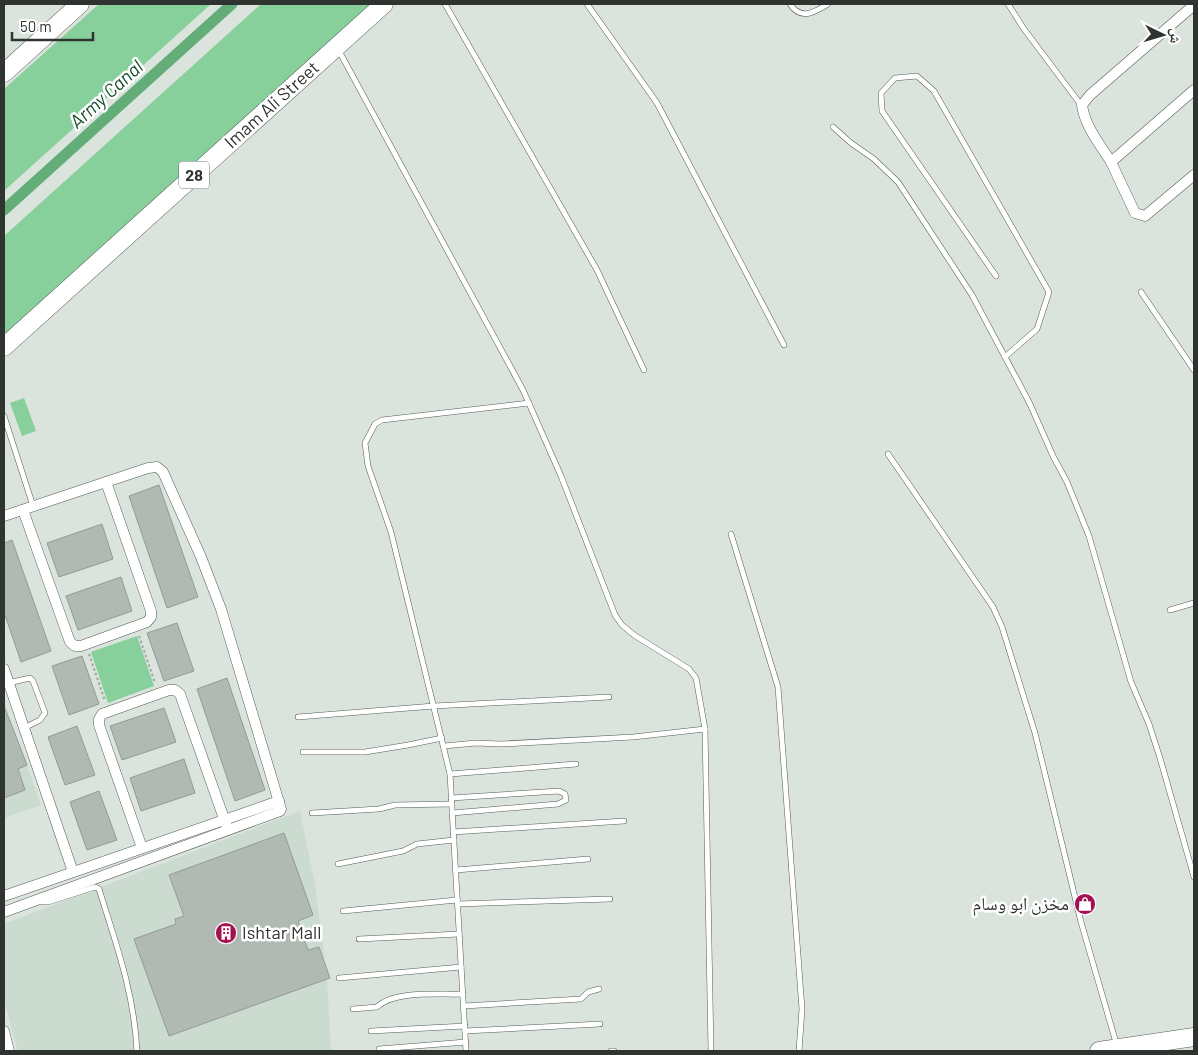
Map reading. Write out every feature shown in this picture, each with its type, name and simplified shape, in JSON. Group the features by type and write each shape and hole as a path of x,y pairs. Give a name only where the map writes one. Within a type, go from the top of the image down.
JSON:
{"highway":[{"path":"4,73 79,4"},
{"name":"Imam Ali Street","path":"4,347 384,4"},
{"path":"1099,1051 1194,1036"}],"street":[{"path":"1194,5 1090,95 1082,105 1083,115 1088,126 1111,162 1135,213 1145,216 1194,175"},
{"path":"1111,162 1194,90"},
{"path":"4,516 152,467 164,472 221,609 279,801 280,811 4,912"},
{"path":"28,508 70,642 75,646 86,644 148,622 151,617 151,611 106,482"},
{"path":"4,670 73,872"},
{"path":"142,848 99,725 100,719 102,714 169,690 175,690 180,694 228,830"},
{"path":"4,896 279,801"},
{"path":"4,1031 9,1051"}],"lane":[{"path":"446,4 597,270 644,370"},
{"path":"587,4 657,103 784,345"},
{"path":"790,4 793,9 811,14 828,4"},
{"path":"1008,4 1024,29 1082,105"},
{"path":"337,46 529,404 562,476 616,615 622,625 634,635 689,669 696,678 705,728 711,1051"},
{"path":"996,276 882,111 881,93 895,78 917,76 934,92 1049,292 1037,329 1005,357"},
{"path":"833,127 851,143 874,159 898,182 972,295 1068,482 1089,536 1131,682 1160,758 1194,877"},
{"path":"1141,292 1194,370"},
{"path":"466,1051 450,774 392,532 368,466 365,443 375,424 382,420 529,404"},
{"path":"4,416 28,508"},
{"path":"888,454 993,607 1002,627 1034,733 1081,922 1118,1048"},
{"path":"731,534 778,686 802,1009 799,1051"},
{"path":"1170,610 1194,604"},
{"path":"8,683 30,678 33,681 45,713 40,720 24,728"},
{"path":"298,717 434,706 609,697"},
{"path":"444,746 633,737 705,728"},
{"path":"303,752 365,752 408,746 442,738"},
{"path":"450,774 576,764"},
{"path":"312,813 379,809 395,805 558,791 565,794 566,800 558,804 452,813"},
{"path":"453,832 624,821"},
{"path":"338,864 403,851 417,844 454,840"},
{"path":"456,870 588,859"},
{"path":"31,902 48,902 96,887 99,889 126,975 134,1019 137,1051"},
{"path":"343,911 457,902 610,899"},
{"path":"359,939 459,934"},
{"path":"339,978 461,968"},
{"path":"464,1006 581,999 588,992 599,989"},
{"path":"353,1010 377,1007 381,1003 399,996 463,994"},
{"path":"371,1031 600,1024"},
{"path":"379,1048 466,1042"}],"path":[{"path":"136,626 159,694"},
{"path":"86,644 108,712"}],"shaded area":[{"path":"4,701 41,805 4,818"},
{"path":"300,811 315,885 327,977 331,1051 18,1051 4,1000 4,924"}],"green space":[{"path":"99,4 211,4 4,191 4,89"},
{"path":"261,4 371,4 4,335 4,236"},
{"path":"24,398 36,431 22,436 10,403"},
{"path":"137,636 154,686 108,703 91,652"}],"building":[{"path":"159,485 198,597 167,608 129,496"},
{"path":"102,524 113,559 59,577 47,543"},
{"path":"12,540 51,651 21,662 4,612 4,543"},
{"path":"121,577 132,611 78,630 66,596"},
{"path":"177,623 194,671 164,681 147,633"},
{"path":"82,656 99,704 69,715 52,666"},
{"path":"227,678 265,790 235,801 197,689"},
{"path":"4,706 27,765 18,769 25,790 4,798"},
{"path":"164,708 176,742 122,760 110,726"},
{"path":"77,726 95,775 65,785 48,737"},
{"path":"184,759 195,793 141,811 130,778"},
{"path":"99,791 117,840 87,850 70,802"},
{"name":"Ishtar Mall","path":"284,833 313,915 298,921 308,950 319,947 330,978 169,1036 134,939 176,924 175,919 184,916 169,875"}],"waterway":[{"name":"Army Canal","path":"4,210 232,4"}],"place":[{"name":"مخزن ابو وسام","path":"1085,904"},
{"name":"Ishtar Mall","path":"226,933"}]}
